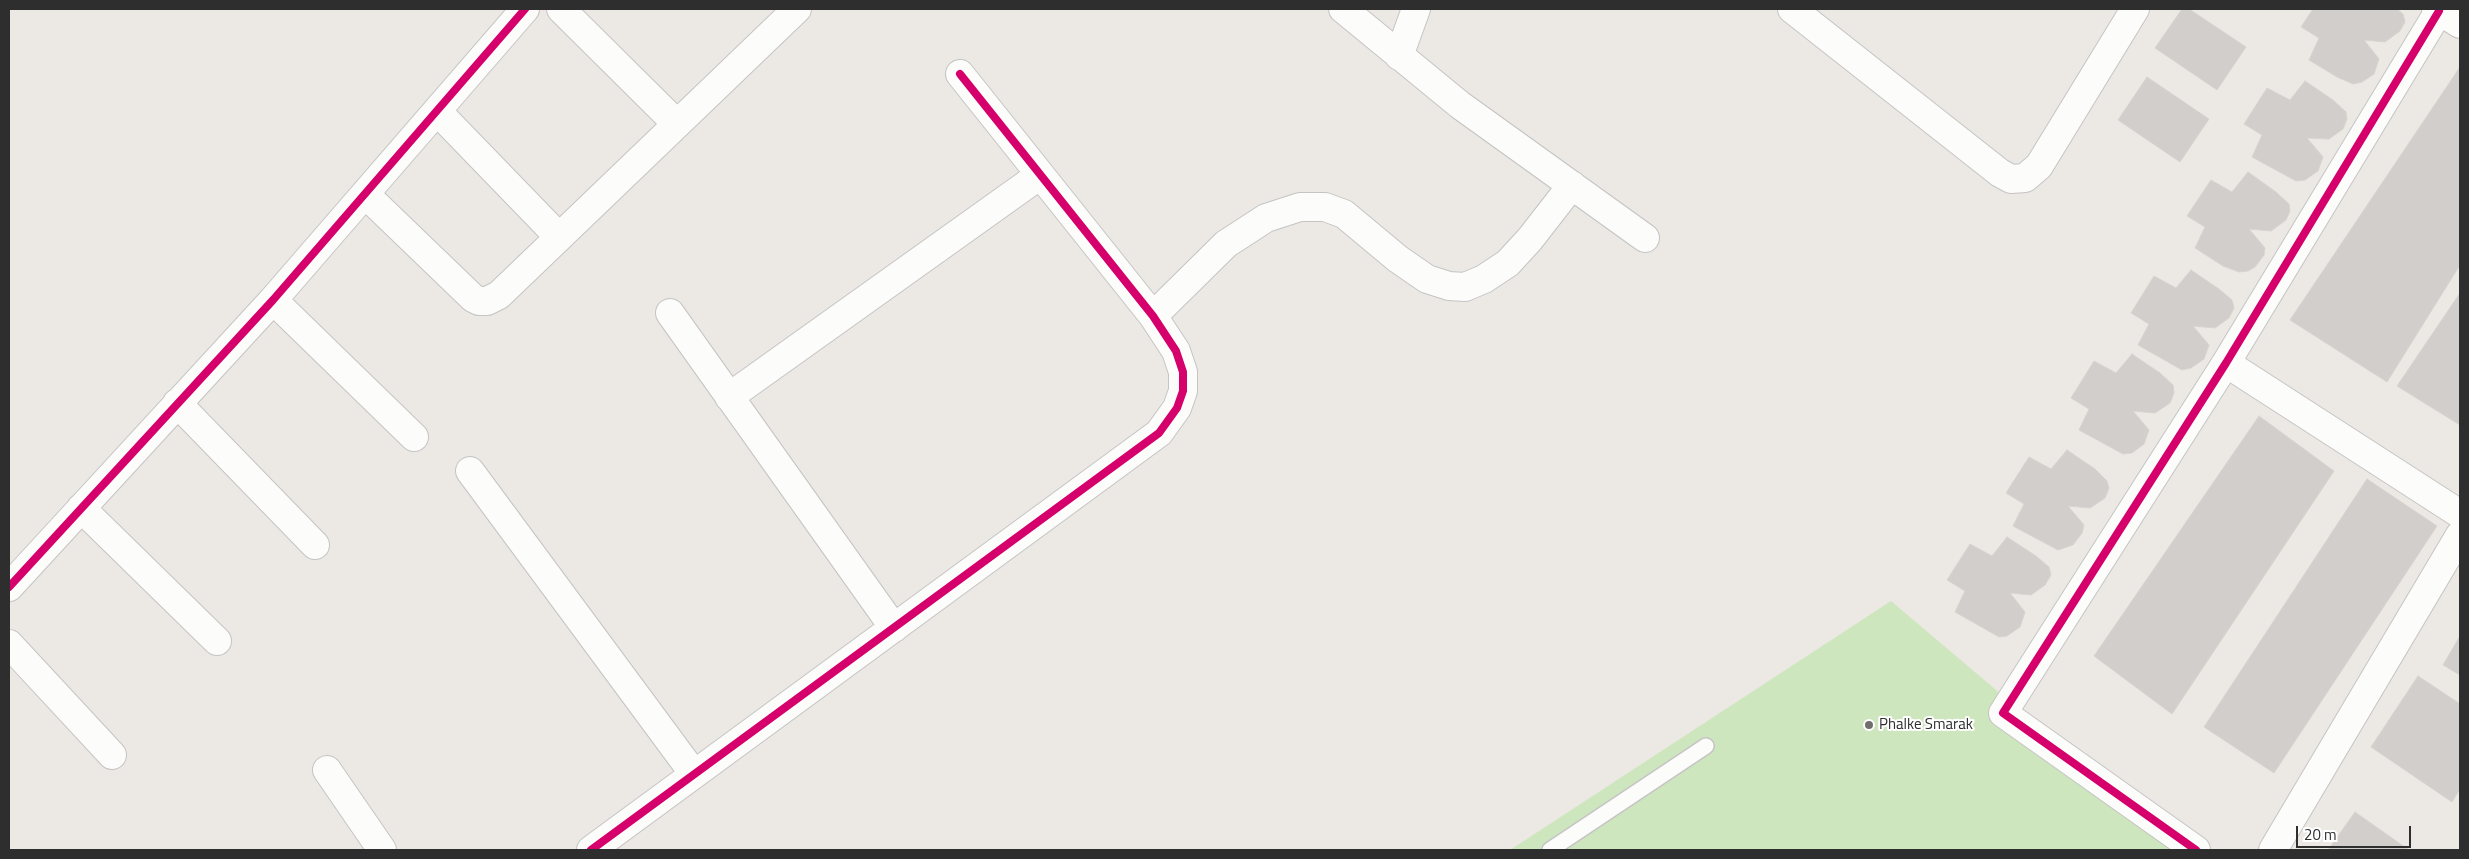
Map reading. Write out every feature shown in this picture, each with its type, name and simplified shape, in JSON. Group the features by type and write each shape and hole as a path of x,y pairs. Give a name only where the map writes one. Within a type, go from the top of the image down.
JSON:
{"street":[{"path":"9,587 273,300 526,9"},
{"path":"561,9 677,124"},
{"path":"365,194 472,298 479,301 487,301 499,295 796,9"},
{"path":"1343,9 1460,105 1644,238"},
{"path":"1399,56 1416,9"},
{"path":"1792,9 2000,173 2011,179 2025,178 2039,166 2135,9"},
{"path":"2196,850 2003,713 2445,14"},
{"path":"591,850 1159,432 1171,419 1183,391 1183,372 1176,351 1153,316 960,74"},
{"path":"437,111 559,237"},
{"path":"729,396 1040,175"},
{"path":"1153,316 1226,244 1266,218 1300,207 1325,207 1344,214 1398,259 1427,279 1449,286 1465,287 1484,279 1508,263 1530,239 1572,185"},
{"path":"273,300 414,437"},
{"path":"670,313 894,628"},
{"path":"2226,363 2460,514"},
{"path":"177,403 315,545"},
{"path":"470,470 694,774"},
{"path":"81,508 217,641"},
{"path":"2273,850 2460,535"},
{"path":"9,644 112,755"},
{"path":"327,770 382,850"}],"lane":[{"path":"1550,850 1706,746"}],"green space":[{"name":"Phalke Smarak","path":"1891,601 2185,850 1510,850"}],"building":[{"path":"2182,9 2189,9 2246,47 2217,90 2155,48"},
{"path":"2313,9 2397,9 2403,14 2405,22 2400,31 2385,42 2364,40 2379,59 2374,74 2362,82 2353,84 2337,77 2309,60 2319,38 2301,27"},
{"path":"2460,67 2460,265 2387,382 2290,320"},
{"path":"2147,77 2209,119 2180,162 2118,120"},
{"path":"2305,81 2333,100 2346,112 2347,119 2343,129 2329,139 2307,138 2323,157 2318,171 2305,180 2296,181 2252,157 2262,135 2244,124 2267,88 2290,100"},
{"path":"2248,172 2289,204 2290,211 2286,220 2271,231 2249,229 2265,248 2264,255 2255,267 2248,271 2239,272 2223,266 2195,248 2205,227 2187,216 2211,180 2232,192"},
{"path":"2191,270 2232,300 2234,308 2229,318 2215,328 2193,326 2209,345 2204,359 2191,368 2182,370 2138,345 2149,324 2131,313 2154,276 2176,288"},
{"path":"2460,293 2460,425 2397,386"},
{"path":"2132,354 2160,373 2173,385 2174,393 2170,403 2155,413 2133,411 2149,430 2144,444 2132,453 2123,454 2079,430 2089,409 2071,398 2094,361 2116,373"},
{"path":"2259,416 2334,471 2172,714 2094,656"},
{"path":"2067,450 2095,469 2107,481 2109,488 2105,498 2090,508 2068,506 2084,525 2082,533 2073,545 2058,550 2013,526 2024,504 2006,493 2029,457 2051,469"},
{"path":"2367,479 2437,526 2274,773 2204,727"},
{"path":"2007,537 2049,567 2051,575 2045,585 2031,595 2010,593 2025,612 2020,627 2007,636 1999,637 1955,612 1965,591 1947,580 1970,544 1992,556"},
{"path":"2460,636 2460,675 2443,665"},
{"path":"2418,676 2460,704 2460,789 2452,802 2371,747"},
{"path":"2355,812 2409,850 2328,850"}],"cycle path":[{"path":"9,587 273,300 525,9"},
{"path":"2196,850 2003,713 2226,363 2439,11"},
{"path":"591,850 1159,433 1177,408 1183,391 1183,372 1176,351 1153,316 960,74"}],"place":[{"name":"Phalke Smarak","path":"1869,725"}]}
